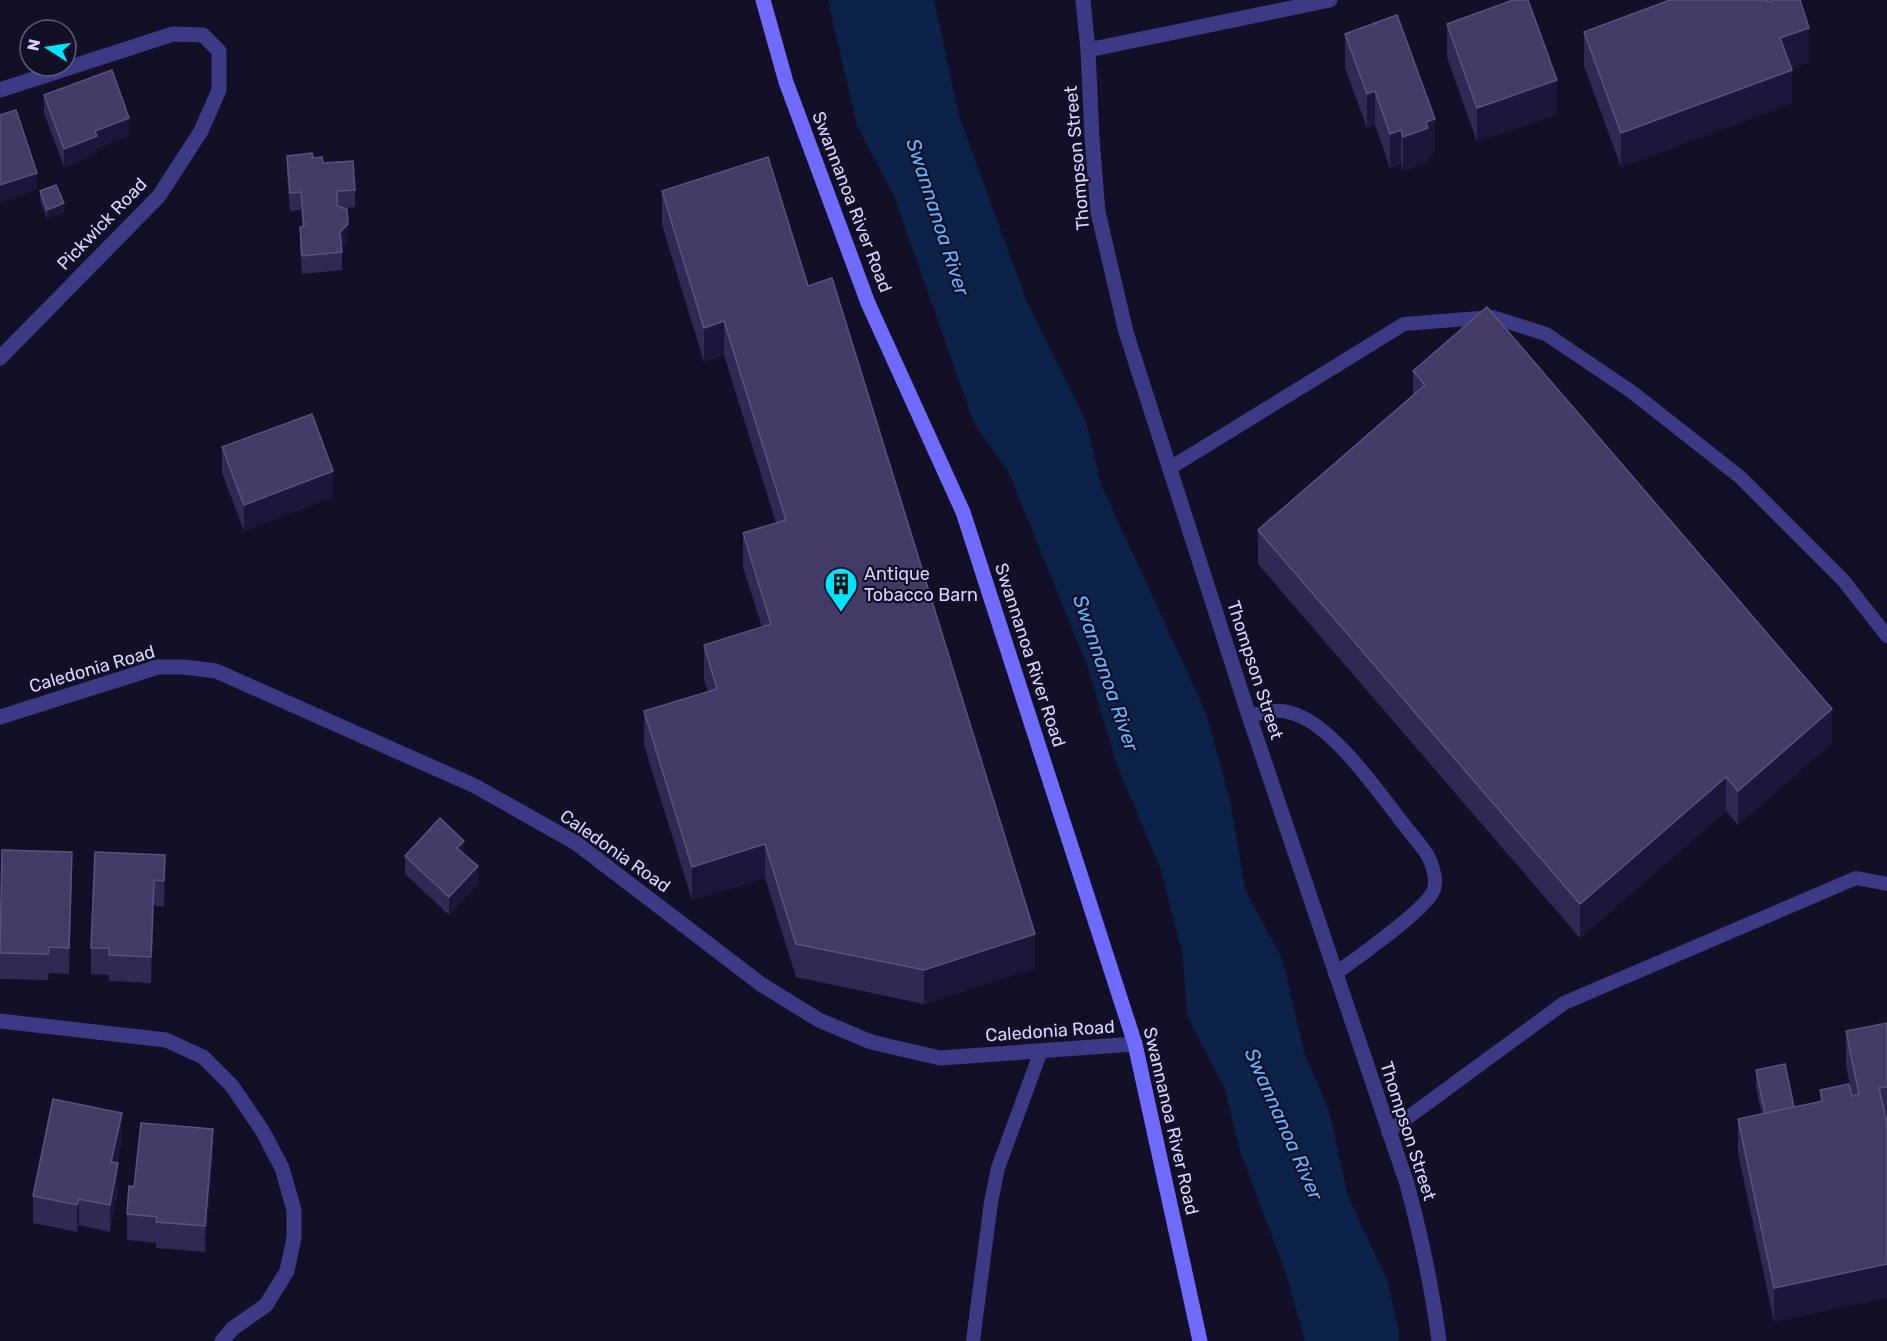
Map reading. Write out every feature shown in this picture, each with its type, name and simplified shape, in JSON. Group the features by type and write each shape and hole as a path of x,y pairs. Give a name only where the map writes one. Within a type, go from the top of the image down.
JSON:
{"main road":[{"name":"Swannanoa River Road","path":"764,0 786,82 868,303 963,512 1135,1044 1200,1341"}],"street":[{"name":"Thompson Street","path":"1083,0 1098,212 1126,332 1249,716 1407,1184 1434,1296 1439,1341"},
{"path":"1088,50 1330,0"},
{"name":"Pickwick Road","path":"0,90 173,34 203,35 219,51 219,90 201,131 159,196 0,358"},
{"name":"Caledonia Road","path":"0,717 158,667 184,666 216,670 475,786 576,843 762,986 819,1020 871,1042 940,1058 1135,1044"},
{"path":"0,1021 166,1040 203,1057 232,1086 256,1121 282,1168 294,1210 294,1238 287,1271 266,1305 232,1329 222,1341"}],"lane":[{"path":"1170,468 1404,324 1491,317 1546,334 1632,392 1740,477 1843,580 1887,636"},
{"path":"1249,716 1277,709 1300,717 1325,732 1366,775 1428,857 1435,873 1435,887 1430,899 1335,974"},
{"path":"1388,1132 1564,1003 1856,878 1887,884"},
{"path":"973,1341 991,1202 998,1168 1041,1051"}],"water":[{"name":"Swannanoa River","path":"828,0 934,0 959,116 1027,302 1086,422 1101,484 1206,713 1230,800 1245,889 1283,961 1304,1052 1329,1111 1348,1196 1387,1280 1399,1341 1305,1341 1286,1273 1239,1148 1225,1089 1188,1018 1182,952 1161,870 1117,765 1087,665 1008,471 975,426 894,196 857,126"}],"building":[{"path":"1513,0 1528,0 1557,80 1477,108 1447,24"},
{"path":"1670,0 1767,0 1768,2 1800,0 1809,28 1780,38 1792,70 1621,133 1584,32"},
{"path":"1397,15 1435,119 1426,122 1428,128 1403,137 1401,130 1390,134 1375,91 1367,94 1345,34"},
{"path":"112,70 129,118 95,131 97,136 64,149 44,95"},
{"path":"16,110 37,173 0,185 0,115"},
{"path":"312,153 313,158 322,157 323,163 353,161 355,190 337,191 337,206 347,209 348,224 340,232 342,252 302,256 300,227 304,226 301,192 290,193 287,156"},
{"name":"Antique Tobacco Barn","path":"768,157 808,286 832,278 1035,934 924,970 796,944 765,844 692,867 644,711 717,689 704,645 771,624 743,533 786,520 724,321 704,328 662,191"},
{"path":"56,185 64,203 47,210 40,191"},
{"path":"1487,307 1832,709 1738,791 1726,777 1580,904 1258,530 1425,385 1413,371"},
{"path":"312,414 333,471 244,505 222,447"},
{"path":"440,818 464,841 457,848 478,866 449,897 405,856"},
{"path":"2,850 72,852 69,948 49,947 48,954 0,953"},
{"path":"95,852 165,855 164,881 154,880 151,957 109,955 109,948 91,948"},
{"path":"1887,1023 1887,1087 1879,1088 1887,1124 1887,1264 1774,1288 1738,1119 1823,1101 1820,1090 1849,1084 1852,1096 1859,1094 1846,1031"},
{"path":"1785,1064 1794,1107 1765,1113 1756,1070"},
{"path":"53,1099 122,1113 111,1162 118,1163 110,1205 79,1199 77,1205 33,1196"},
{"path":"141,1123 213,1129 205,1226 156,1222 157,1217 127,1214 129,1186 134,1187"}],"place":[{"name":"Antique Tobacco Barn","path":"841,613"}]}
